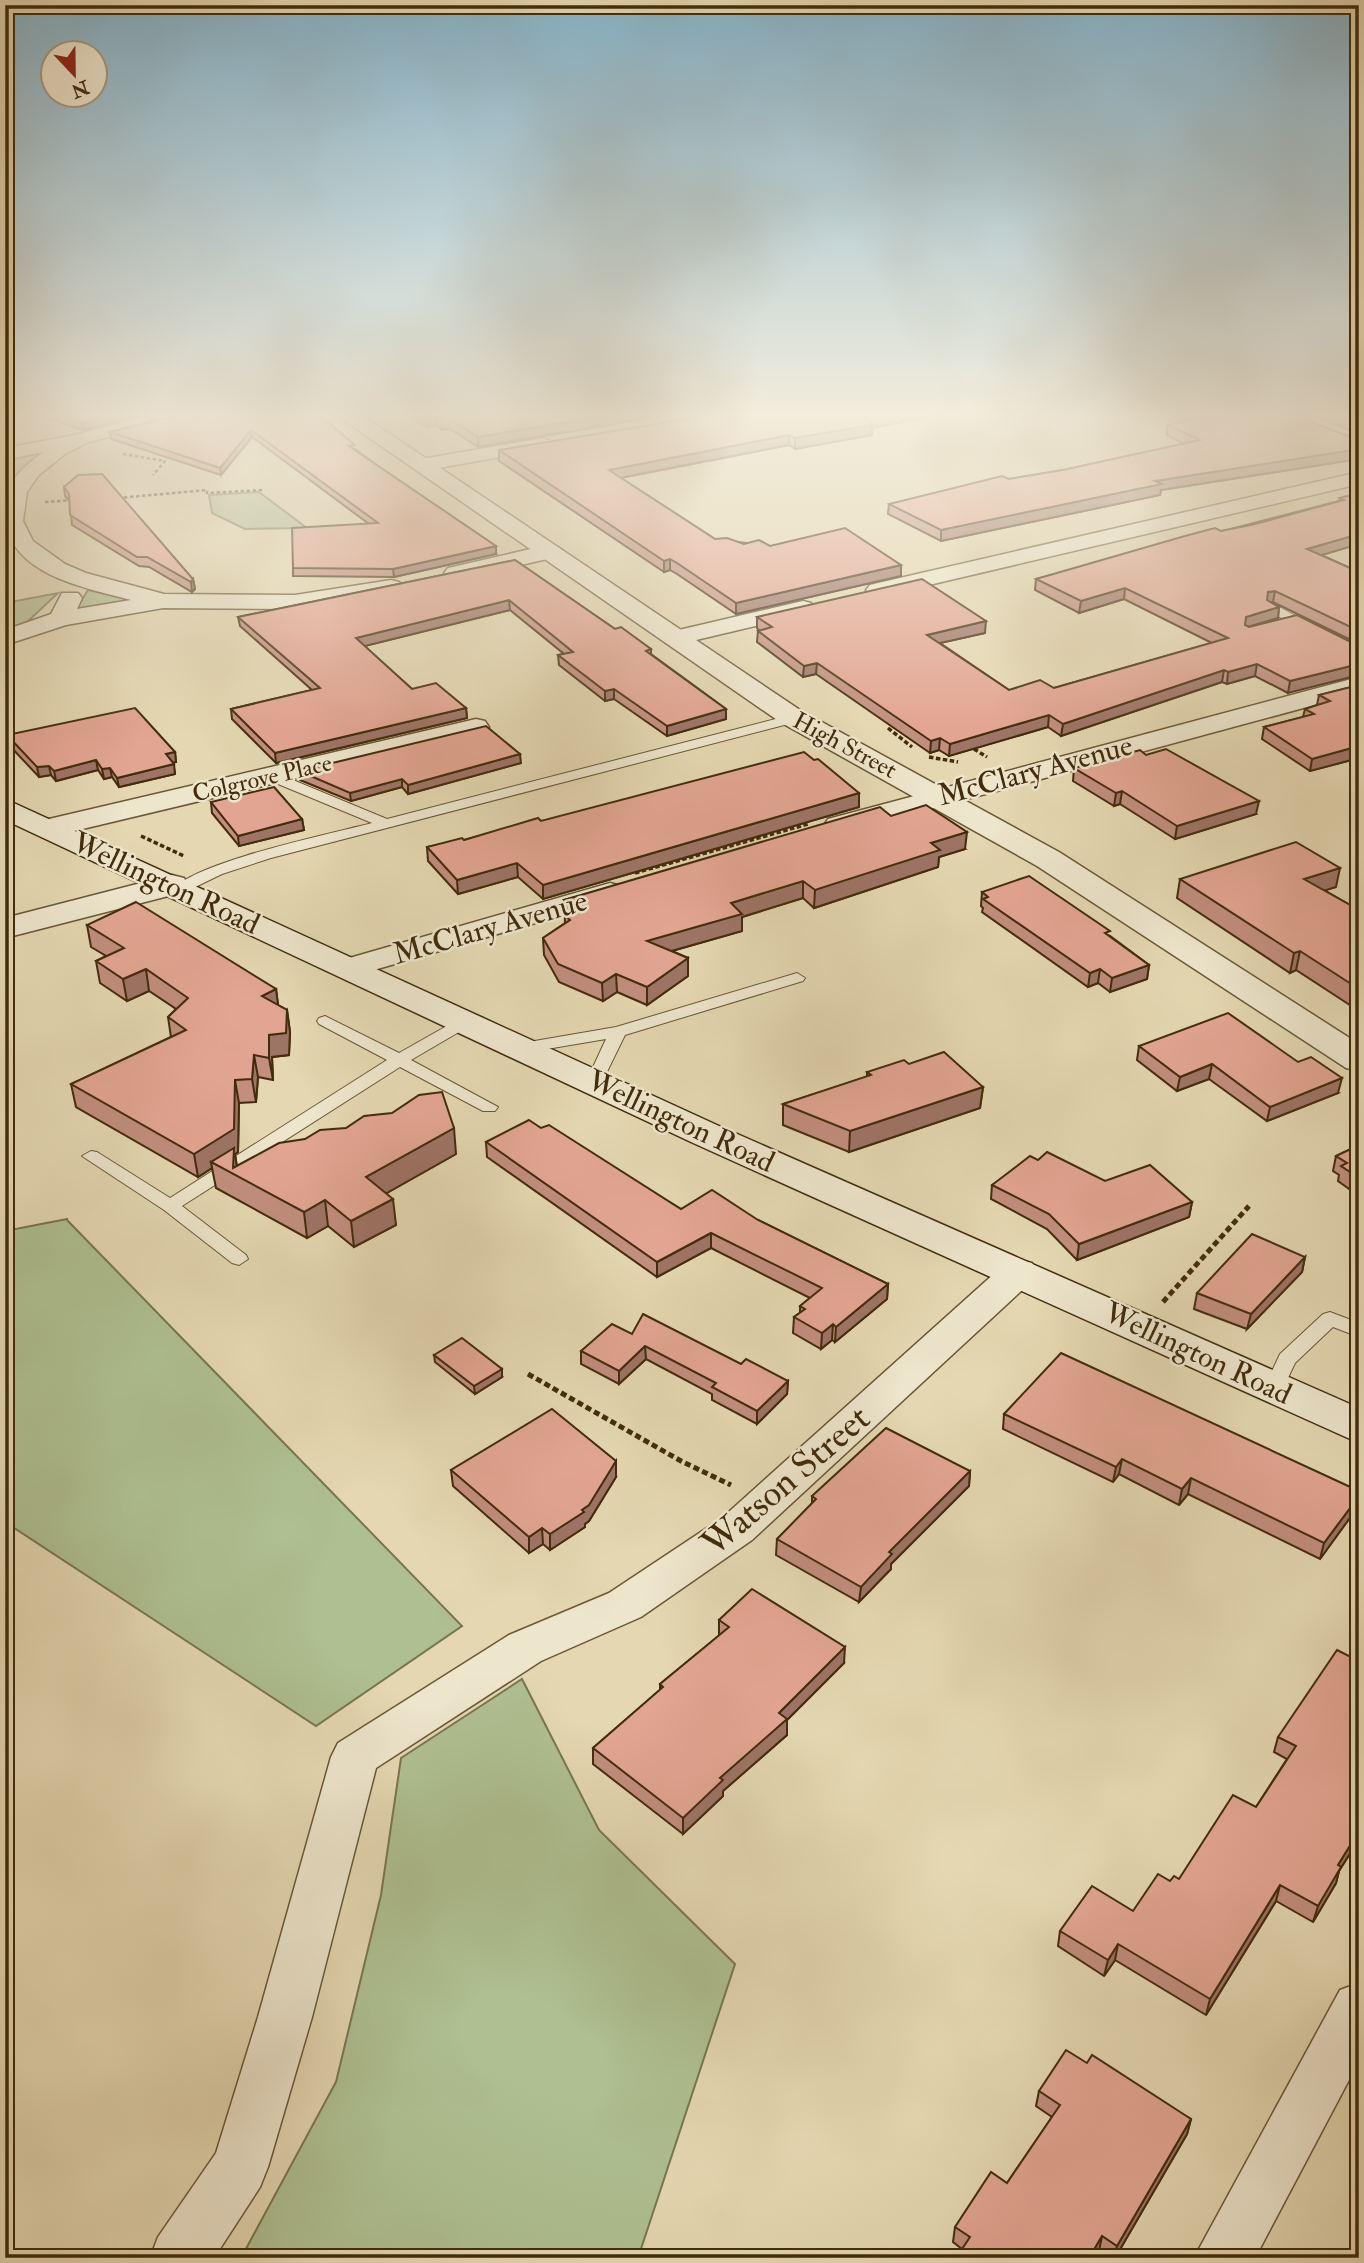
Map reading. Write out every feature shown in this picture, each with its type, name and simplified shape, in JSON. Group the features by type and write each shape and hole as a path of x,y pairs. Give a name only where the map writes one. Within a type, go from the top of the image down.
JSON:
{"street":[{"path":"12,518 23,545 57,569 78,579 163,601"},
{"name":"High Street","path":"502,518 795,718 938,795 1072,873 1359,1060"},
{"path":"858,595 1189,518"},
{"path":"434,577 552,551"},
{"path":"61,619 78,579"},
{"path":"5,638 61,619 163,601 295,602 407,583"},
{"path":"675,638 820,604"},
{"name":"McClary Avenue","path":"806,834 938,795 1359,685"},
{"name":"Colgrove Place","path":"48,828 476,727"},
{"name":"Wellington Road","path":"5,808 595,1080 705,1134 1019,1272 1359,1427"},
{"name":"McClary Avenue","path":"350,968 631,885"},
{"path":"5,928 176,887"},
{"name":"Watson Street","path":"179,2258 240,2167 285,2017 355,1757 525,1648 625,1605 737,1529 1019,1272"},
{"path":"1223,2258 1359,2007"}],"lane":[{"path":"1272,608 1322,634"},
{"path":"1273,627 1296,620"},
{"path":"176,887 266,855 795,718"},
{"path":"271,776 386,824"},
{"path":"523,1048 618,1032 797,978"},
{"path":"325,1021 489,1107"},
{"path":"170,1206 399,1060 465,1022"},
{"path":"595,1080 618,1032"},
{"path":"91,1156 170,1206 239,1259"},
{"path":"1274,1388 1287,1359 1330,1319 1359,1330"}],"path":[{"path":"888,728 915,750"},
{"path":"979,758 997,755"},
{"path":"926,756 966,761"},
{"path":"1160,1305 1249,1206"},
{"path":"528,1374 681,1461 766,1503"}],"green space":[{"path":"222,518 293,518 307,528 245,529"},
{"path":"88,590 135,601 75,611"},
{"path":"58,593 24,625 5,632 5,603"},
{"path":"67,1219 462,1626 316,1726 5,1522 5,1231"},
{"path":"522,1679 599,1830 735,1964 638,2258 241,2258 336,2082 381,1895 401,1758"}],"building":[{"path":"74,518 140,518 193,579 191,582 147,557 137,557"},
{"path":"371,518 454,518 496,546 393,569 293,568 292,528 378,523"},
{"path":"599,518 682,518 715,539 727,538 744,544 759,540 770,546 845,528 901,565 736,603 677,563 670,559 664,561"},
{"path":"916,518 1001,518 941,530"},
{"path":"1279,518 1359,518 1359,534 1307,549 1359,572 1359,631 1275,591 1268,592 1267,600 1279,607 1246,617 1245,625 1249,627 1297,615 1359,646 1359,664 1290,681 1257,664 1228,672 1224,670 1063,724 1049,715 950,744 940,738 931,741 817,663 804,666 758,631 772,627 757,617 922,579 986,621 927,635 1009,690 1040,680 1054,688 1228,638 1125,588 1081,601 1036,579 1215,528 1221,531"},
{"path":"515,560 615,629 621,627 651,649 646,651 726,709 667,726 614,689 605,691 558,655 573,652 509,600 356,638 412,689 436,683 466,708 275,753 231,709 320,688 238,617"},
{"path":"1359,685 1359,746 1312,759 1264,727 1314,714 1305,709 1330,701 1319,695"},
{"path":"135,708 175,752 166,754 174,764 117,778 110,768 102,769 96,760 54,771 49,766 37,767 7,735"},
{"path":"486,726 520,754 408,785 402,779 350,793 299,771"},
{"path":"1166,749 1259,801 1177,826 1122,791 1116,793 1074,768 1140,750 1146,755"},
{"path":"804,752 814,760 818,759 859,793 543,885 517,863 457,880 427,847 462,838 464,840 538,818 541,821"},
{"path":"274,787 302,819 238,836 211,802"},
{"path":"926,805 967,832 931,843 940,850 815,890 803,881 731,903 742,914 647,941 688,958 647,987 616,974 602,983 558,964 543,938 570,920 565,915 578,911 564,900 880,807 891,816"},
{"path":"1296,842 1340,868 1304,879 1359,910 1359,989 1300,951 1294,953 1180,879"},
{"path":"1029,876 1110,931 1105,933 1149,965 1112,978 1100,969 1090,973 983,899 988,897 982,892"},
{"path":"136,902 276,989 262,996 287,1010 286,1033 269,1035 269,1058 254,1055 252,1079 235,1080 234,1129 194,1154 71,1084 186,1030 168,1017 188,998 146,969 123,979 96,961 124,948 87,925"},
{"path":"1228,1013 1298,1062 1311,1057 1342,1078 1270,1107 1212,1064 1180,1077 1139,1046"},
{"path":"944,1052 983,1087 850,1131 783,1104 871,1075 867,1072 904,1060 909,1064"},
{"path":"442,1092 454,1128 366,1177 393,1199 351,1221 325,1200 304,1212 211,1162 234,1148 233,1168 279,1143 305,1139 320,1130 346,1128 364,1116 392,1113 419,1095"},
{"path":"529,1120 541,1128 549,1125 681,1209 712,1190 758,1220 888,1284 836,1327 833,1324 822,1333 794,1317 805,1309 800,1306 822,1288 711,1233 657,1262 486,1142"},
{"path":"1359,1145 1359,1178 1341,1166 1347,1163 1336,1156"},
{"path":"1047,1152 1105,1181 1150,1165 1192,1202 1079,1244 1049,1214 992,1185 1030,1156 1038,1160"},
{"path":"1252,1234 1305,1257 1251,1314 1197,1293"},
{"path":"643,1314 741,1364 746,1359 788,1381 757,1411 712,1387 716,1383 645,1346 619,1371 581,1351 612,1324 632,1334"},
{"path":"462,1338 502,1369 474,1386 434,1355"},
{"path":"1061,1353 1359,1491 1359,1496 1324,1543 1191,1478 1182,1489 1122,1459 1116,1467 1004,1414"},
{"path":"552,1409 616,1461 589,1505 582,1510 584,1512 550,1534 542,1528 529,1537 451,1470"},
{"path":"886,1428 970,1471 889,1552 892,1554 861,1587 777,1539 816,1499 812,1496"},
{"path":"752,1589 845,1647 779,1713 787,1719 720,1778 723,1780 683,1818 593,1748 663,1687 660,1684 729,1627 719,1620"},
{"path":"1337,1650 1359,1661 1359,1831 1338,1865 1341,1867 1318,1906 1280,1885 1210,1999 1118,1944 1108,1960 1060,1931 1092,1886 1133,1911 1158,1874 1170,1881 1174,1876 1179,1879 1233,1795 1256,1807 1296,1746 1278,1737"},
{"path":"1066,2050 1087,2063 1092,2055 1191,2119 1117,2246 1102,2236 1089,2258 956,2258 970,2237 955,2227 991,2172 1007,2183 1060,2105 1039,2091"}]}
